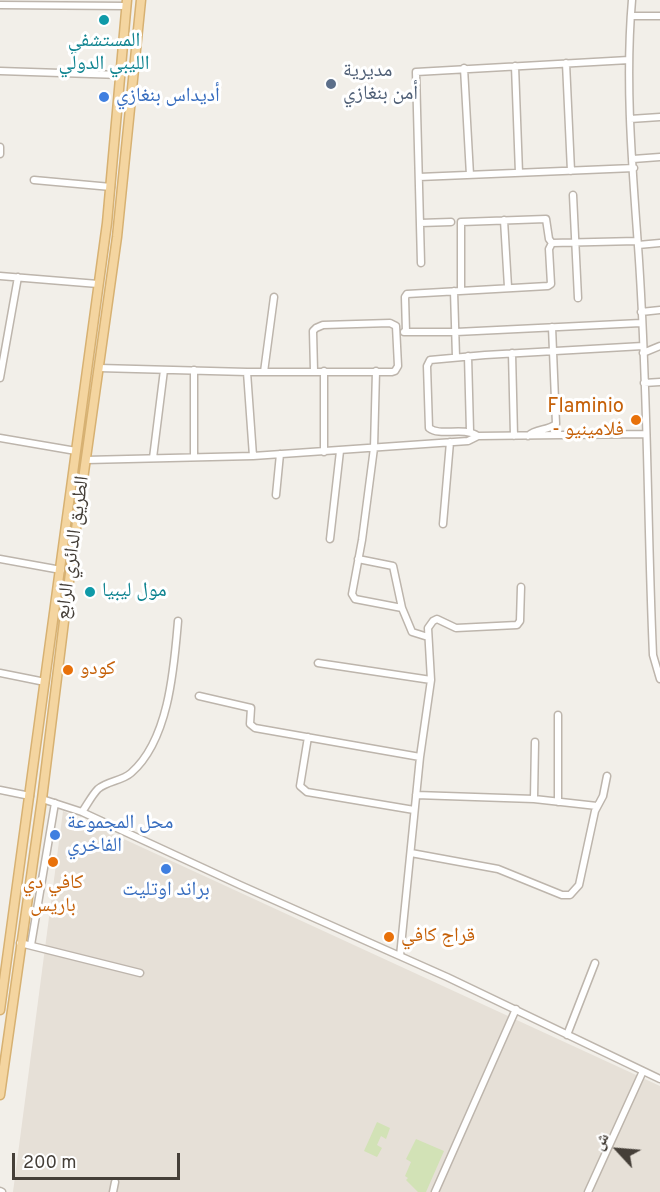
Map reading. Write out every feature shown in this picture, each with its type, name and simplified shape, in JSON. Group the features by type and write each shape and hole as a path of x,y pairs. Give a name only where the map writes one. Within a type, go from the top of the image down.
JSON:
{"main road":[{"name":"الطريق الدائري الرابع","path":"0,1095 42,799 125,170 141,0"},
{"name":"الطريق الدائري الرابع","path":"0,1003 99,284 111,187 127,3"},
{"path":"81,413 92,414"},
{"path":"0,951 9,936"}],"street":[{"path":"632,0 629,60 630,119 643,349 653,655 660,679"},
{"path":"0,5 127,3"},
{"path":"631,16 660,16"},
{"path":"421,263 415,74 418,70 629,60"},
{"path":"566,63 571,171"},
{"path":"514,66 519,173"},
{"path":"464,68 470,175"},
{"path":"0,71 121,75"},
{"path":"630,119 660,117"},
{"path":"0,147 0,154"},
{"path":"633,159 660,158"},
{"path":"418,177 634,168"},
{"path":"34,180 111,187"},
{"path":"573,195 579,298"},
{"path":"456,357 461,222 546,218 549,239 552,243"},
{"path":"504,220 508,287"},
{"path":"420,224 451,222"},
{"path":"552,243 660,243"},
{"path":"406,333 405,295 550,285 549,249 552,243"},
{"path":"0,276 99,284"},
{"path":"0,378 18,277"},
{"path":"264,372 274,297"},
{"path":"640,312 660,310"},
{"path":"397,333 641,322"},
{"path":"99,368 247,372 392,372 397,370 396,326 390,323 318,326 314,331 314,371"},
{"path":"0,327 9,328"},
{"path":"528,436 537,430 554,427 556,424 552,327"},
{"path":"478,436 470,431 435,432 429,428 428,363 434,359 553,351 643,349 660,346"},
{"path":"512,353 514,436"},
{"path":"468,356 470,431"},
{"path":"153,458 164,370"},
{"path":"194,370 194,457"},
{"path":"324,371 324,452"},
{"path":"376,371 374,448 352,592 354,598 402,608"},
{"path":"247,372 253,456"},
{"path":"644,383 660,382"},
{"path":"86,460 324,452 468,441 478,436 646,434"},
{"path":"0,438 76,451"},
{"path":"443,525 450,442"},
{"path":"330,539 340,451"},
{"path":"276,495 280,454"},
{"path":"0,559 61,570"},
{"path":"358,559 393,566 402,608 412,632 428,637"},
{"path":"651,561 660,561"},
{"path":"400,956 414,810 431,680 429,627 436,619 456,628 517,625 521,620 521,588"},
{"path":"82,812 98,789 130,774 156,737 169,689 178,621"},
{"path":"318,663 431,680"},
{"path":"0,673 45,682"},
{"path":"199,696 251,708 250,724 255,728 420,757"},
{"path":"558,715 558,802"},
{"path":"308,737 300,786 303,790 414,810"},
{"path":"534,799 535,742"},
{"path":"411,853 498,869 568,896 573,894 579,885 597,806 603,796 607,776"},
{"path":"0,790 30,796"},
{"path":"416,795 534,799 597,806"},
{"path":"42,799 82,812 516,1009 660,1078"},
{"path":"31,945 55,803"},
{"path":"20,943 140,973"},
{"path":"567,1035 595,963"},
{"path":"435,1192 516,1009"},
{"path":"588,1192 643,1071"},
{"path":"113,1192 115,1182"}],"shaded area":[{"path":"63,811 660,1086 660,1192 13,1192"}],"green space":[{"path":"377,1122 390,1128 386,1139 381,1136 377,1145 382,1148 377,1157 364,1151"},
{"path":"416,1139 444,1151 426,1192 418,1192 405,1176 411,1162 406,1159"}],"place":[{"name":"المستشفي الليبي الدولي","path":"104,20"},
{"name":"مديرية أمن بنغازي","path":"331,84"},
{"name":"أديداس بنغازي","path":"104,97"},
{"name":"Flaminio - فلامينيو","path":"636,420"},
{"name":"مول ليبيا","path":"90,592"},
{"name":"كودو","path":"68,670"},
{"name":"محل المجموعة الفاخري","path":"55,835"},
{"name":"كافي دي باريس","path":"53,862"},
{"name":"براند اوتليت","path":"166,869"},
{"name":"قراج كافي","path":"389,937"}]}
